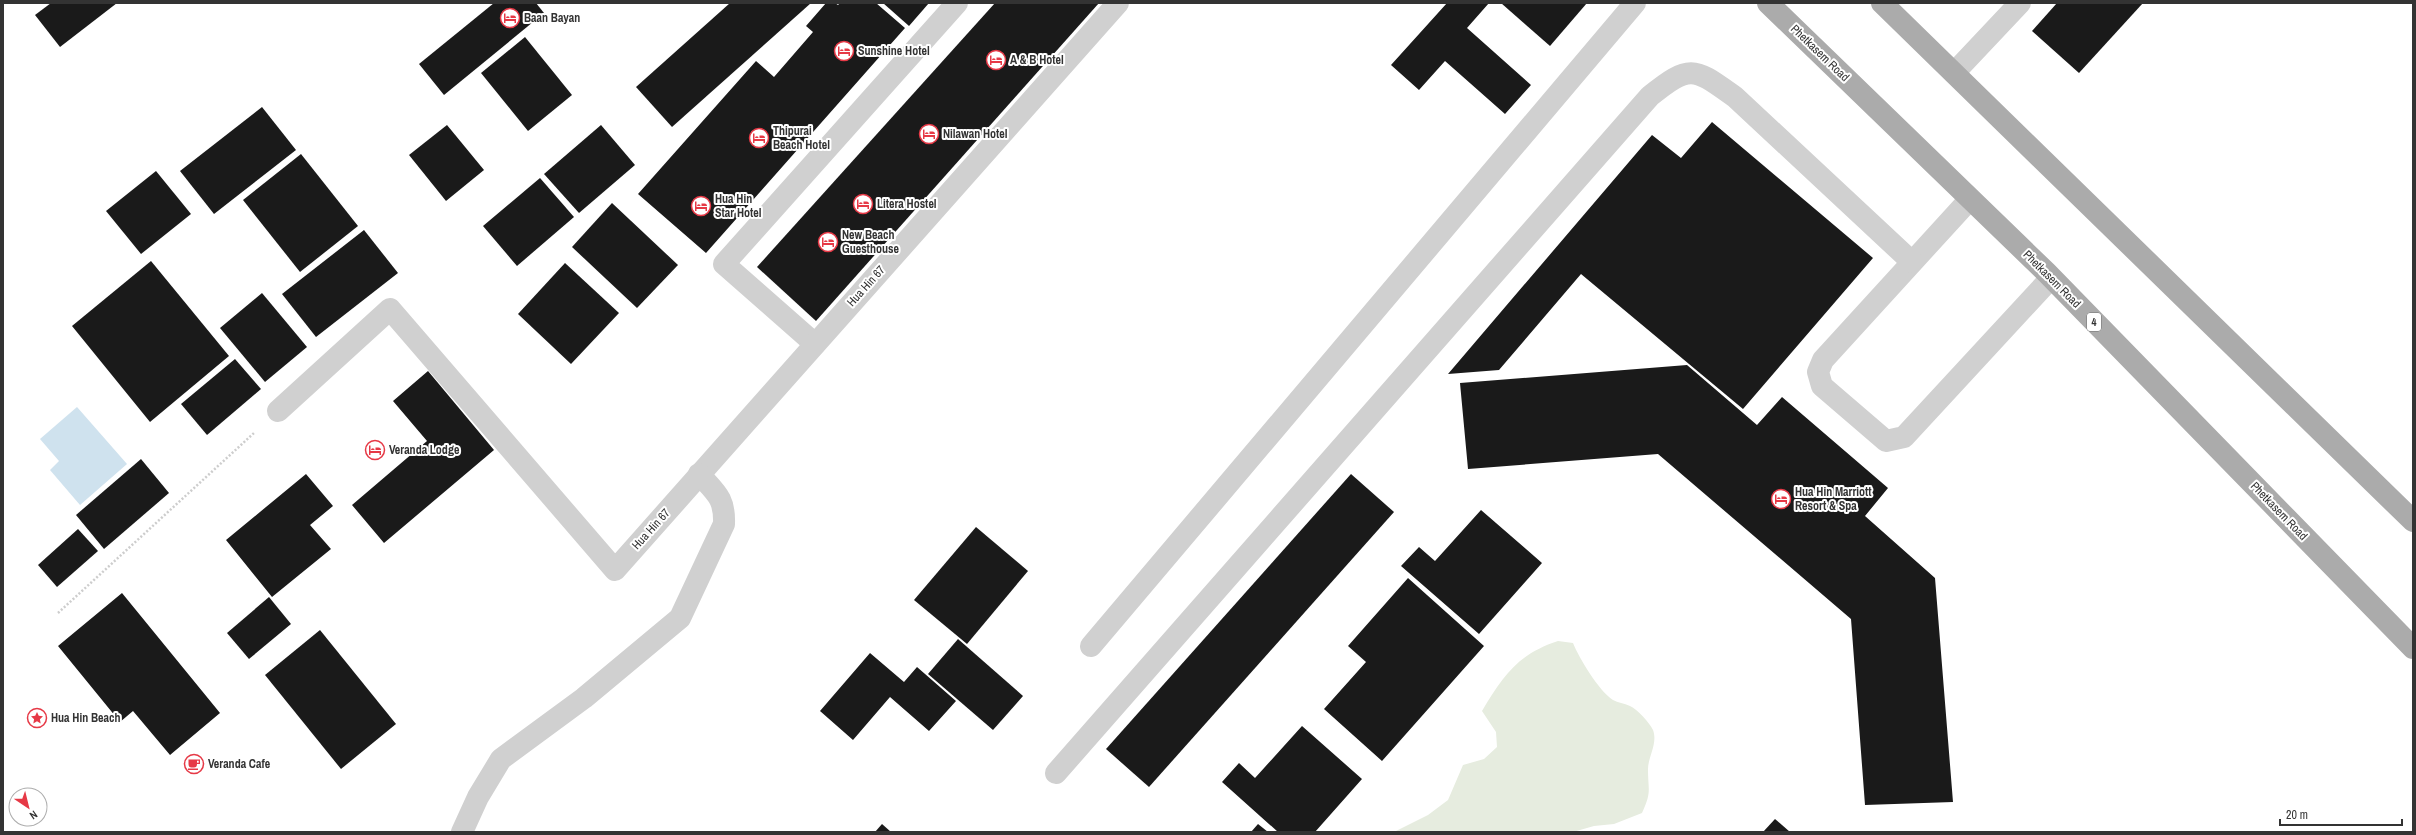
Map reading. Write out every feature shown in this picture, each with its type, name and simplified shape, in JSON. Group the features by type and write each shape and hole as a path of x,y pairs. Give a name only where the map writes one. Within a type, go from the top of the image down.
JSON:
{"main road":[{"name":"Phetkasem Road","path":"1768,3 2051,278 2413,648"},
{"path":"1882,3 2413,521"}],"street":[{"path":"815,344 724,264 957,3"},
{"name":"Hua Hin 67","path":"278,411 390,309 615,570 1118,3"},
{"path":"1091,646 1634,3"},
{"path":"1954,73 2020,3"},
{"path":"1056,773 1650,96 1673,77 1687,72 1704,75 1735,97 1912,262"},
{"path":"1970,199 1822,360 1818,372 1822,386 1886,441 1904,437 2051,278"},
{"path":"462,832 478,797 501,760 584,698 680,618 724,524 725,509 719,498 699,474"}],"path":[{"path":"58,613 278,411"}],"shaded area":[{"path":"1558,641 1573,643 1596,682 1608,696 1617,702 1628,705 1636,710 1653,730 1654,745 1648,764 1648,795 1642,813 1614,824 1594,826 1573,832 1394,832 1428,815 1448,800 1463,765 1484,759 1497,747 1496,732 1482,711 1497,687 1513,668 1532,652"}],"water":[{"path":"77,407 127,464 80,505 50,470 59,461 40,439"}],"building":[{"path":"51,3 117,3 60,47 35,15"},
{"path":"494,3 536,3 544,13 444,95 419,64"},
{"path":"730,3 811,3 672,127 636,87"},
{"path":"826,3 835,3 838,5 840,3 876,3 905,28 706,253 638,194 756,61 774,77 813,32 806,26"},
{"path":"883,3 929,3 909,26"},
{"path":"995,3 1099,3 816,321 757,267"},
{"path":"1447,3 1489,3 1467,28 1531,85 1505,114 1445,61 1419,90 1391,65"},
{"path":"1501,3 1587,3 1550,46"},
{"path":"2057,3 2143,3 2079,73 2032,31"},
{"path":"525,37 572,95 528,131 481,73"},
{"path":"262,107 296,150 214,214 180,171"},
{"path":"1712,122 1873,258 1743,409 1581,274 1499,370 1448,374 1652,135 1681,158"},
{"path":"447,125 484,170 446,201 409,155"},
{"path":"601,125 635,165 579,213 544,174"},
{"path":"301,154 358,226 300,272 243,200"},
{"path":"156,171 191,214 141,254 106,211"},
{"path":"540,178 574,217 517,266 483,226"},
{"path":"612,203 678,265 637,308 572,247"},
{"path":"364,230 398,273 316,337 282,294"},
{"path":"151,261 229,356 150,422 72,326"},
{"path":"565,263 619,313 571,364 518,314"},
{"path":"262,293 307,347 265,382 220,328"},
{"path":"235,359 261,389 207,435 181,404"},
{"path":"1687,365 1757,425 1782,397 1888,488 1865,516 1935,578 1953,802 1865,805 1851,619 1658,454 1468,469 1460,383"},
{"path":"428,371 494,450 384,543 352,505 427,441 393,401"},
{"path":"141,459 169,493 104,549 76,515"},
{"path":"306,474 333,506 310,525 331,549 272,597 226,540"},
{"path":"1351,474 1394,512 1149,787 1106,749"},
{"path":"1481,510 1542,563 1479,634 1401,566 1419,547 1435,561"},
{"path":"976,527 1028,571 967,644 914,600"},
{"path":"78,529 98,551 57,587 38,565"},
{"path":"1408,578 1484,646 1382,761 1324,709 1366,662 1348,646"},
{"path":"122,593 220,713 170,755 133,711 120,722 58,646"},
{"path":"269,597 291,624 249,659 227,633"},
{"path":"320,630 396,724 341,769 265,675"},
{"path":"958,639 1023,696 993,730 928,674"},
{"path":"870,653 904,682 917,667 956,701 929,731 890,697 853,740 820,711"},
{"path":"1302,726 1362,779 1315,832 1278,832 1222,782 1239,763 1255,778"},
{"path":"1775,819 1790,832 1763,832"},
{"path":"882,824 891,832 875,832"},
{"path":"1258,824 1268,832 1251,832"}],"place":[{"name":"Baan Bayan","path":"510,18"},
{"name":"Sunshine Hotel","path":"844,51"},
{"name":"A & B Hotel","path":"996,60"},
{"name":"Nilawan Hotel","path":"929,134"},
{"name":"Thipurai Beach Hotel","path":"759,138"},
{"name":"Litera Hostel","path":"863,204"},
{"name":"Hua Hin Star Hotel","path":"701,206"},
{"name":"New Beach Guesthouse","path":"828,242"},
{"name":"Veranda Lodge","path":"375,450"},
{"name":"Hua Hin Marriott Resort & Spa","path":"1781,499"},
{"name":"Hua Hin Beach","path":"37,718"},
{"name":"Veranda Cafe","path":"194,764"}]}
